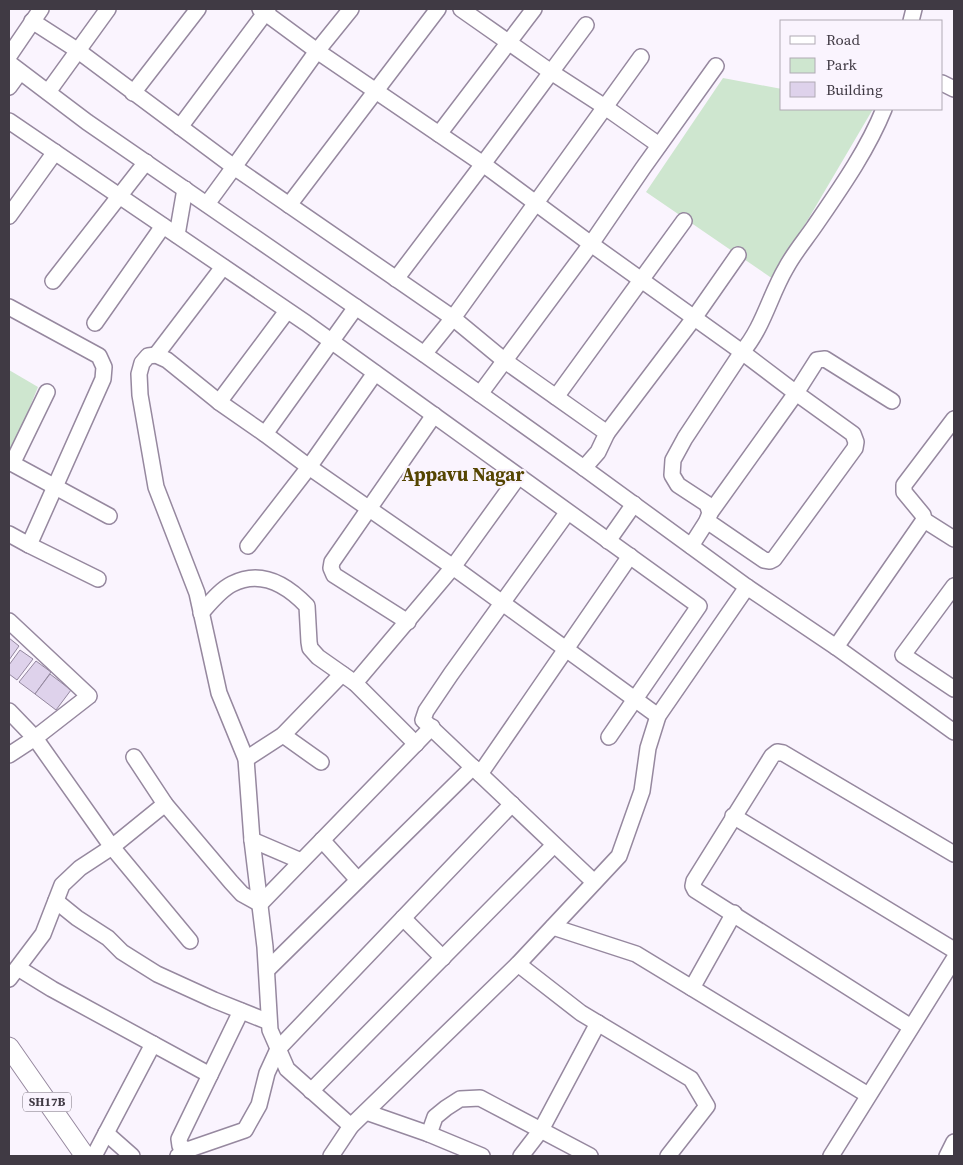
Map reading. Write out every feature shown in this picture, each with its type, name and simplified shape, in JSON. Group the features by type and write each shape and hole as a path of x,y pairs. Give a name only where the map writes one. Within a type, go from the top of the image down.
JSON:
{"main road":[{"name":"SH17B","path":"9,1047 85,1156"}],"street":[{"path":"48,92 108,9"},
{"path":"133,92 198,9"},
{"path":"207,204 317,51 351,9"},
{"path":"289,205 438,9"},
{"path":"461,9 550,72 605,107 659,145"},
{"path":"439,134 534,9"},
{"path":"180,127 265,10 317,51 483,164 742,352 853,434 856,442 855,448 774,559 770,561 764,560 709,517 707,504 678,485 672,475 673,460 685,438 742,352 752,341 787,266 833,200 869,142 884,110"},
{"path":"9,56 36,15 77,50 234,167 453,318 505,361 607,433"},
{"path":"396,279 586,25"},
{"path":"424,354 453,318 641,58"},
{"path":"480,394 591,244 716,66"},
{"path":"9,87 14,68 87,122 424,354 747,587 836,646 954,732"},
{"path":"9,121 331,341 567,513 699,606 609,737"},
{"path":"9,216 54,152"},
{"path":"53,281 146,162"},
{"path":"177,235 185,189"},
{"path":"556,397 684,221"},
{"path":"95,323 163,226"},
{"path":"584,468 598,452 607,433 694,318 738,255"},
{"path":"156,355 223,267"},
{"path":"265,434 356,307"},
{"path":"9,308 99,356 104,367 103,379 29,545"},
{"path":"219,402 288,311"},
{"path":"351,1126 286,1069 270,1030 267,970 252,840 246,759 220,693 197,593 156,487 140,395 139,374 142,363 148,356 156,355 167,360 219,402 309,468 453,567 658,716"},
{"path":"691,546 817,360 825,359 892,401"},
{"path":"248,546 309,468 375,373"},
{"path":"47,392 13,462 15,465 109,516"},
{"path":"408,622 334,574 331,568 332,562 434,416"},
{"path":"836,646 924,520 924,515 904,492 904,486 954,419"},
{"path":"355,683 453,567 518,477"},
{"path":"608,541 634,504"},
{"path":"567,513 426,711 423,720 594,882"},
{"path":"924,520 954,539"},
{"path":"9,534 98,579"},
{"path":"267,970 358,880 477,770 566,649 630,556"},
{"path":"201,613 230,584 249,577 268,580 285,587 307,606 308,642 310,648 355,683 416,744"},
{"path":"954,586 903,655 954,689"},
{"path":"331,1156 351,1126 518,964 619,856 642,791 648,748 658,716 747,587"},
{"path":"9,621 89,696 35,738 9,755"},
{"path":"246,759 283,735 342,674"},
{"path":"9,711 35,738 112,847 190,941"},
{"path":"260,904 432,728"},
{"path":"283,735 322,762"},
{"path":"911,1027 695,890 693,886 733,816 772,756 777,752 783,753 954,854"},
{"path":"134,757 165,804 242,894 260,904"},
{"path":"165,804 112,847 80,868 62,885 43,934 13,973 52,989 210,1075"},
{"path":"241,1011 179,1139 180,1146 191,1152 245,1130 259,1105 267,1073 278,1050 512,804"},
{"path":"733,816 954,950"},
{"path":"252,840 301,861"},
{"path":"322,840 358,880"},
{"path":"311,1091 554,845"},
{"path":"56,901 77,918 108,938 122,952 157,974 269,1022"},
{"path":"692,988 734,913"},
{"path":"403,918 443,958"},
{"path":"553,927 636,954 868,1095"},
{"path":"831,1156 954,959"},
{"path":"518,964 581,1013 691,1079 706,1106 668,1156"},
{"path":"520,1156 541,1130 598,1023"},
{"path":"94,1156 153,1044"},
{"path":"429,1134 435,1117 446,1108 460,1099 480,1098 590,1156"},
{"path":"366,1112 429,1134 482,1156"},
{"path":"106,1133 132,1156"},
{"path":"947,1156 954,1142"}],"green space":[{"path":"723,78 780,89 780,110 872,110 773,279 646,192"},
{"path":"9,370 38,387 9,458"}],"building":[{"path":"9,638 19,646 9,660"},
{"path":"20,650 33,659 17,680 9,674 9,665"},
{"path":"36,661 51,672 35,694 19,682"},
{"path":"50,674 71,690 56,710 35,694"}],"district":[{"name":"Appavu Nagar","path":"463,474"}]}
